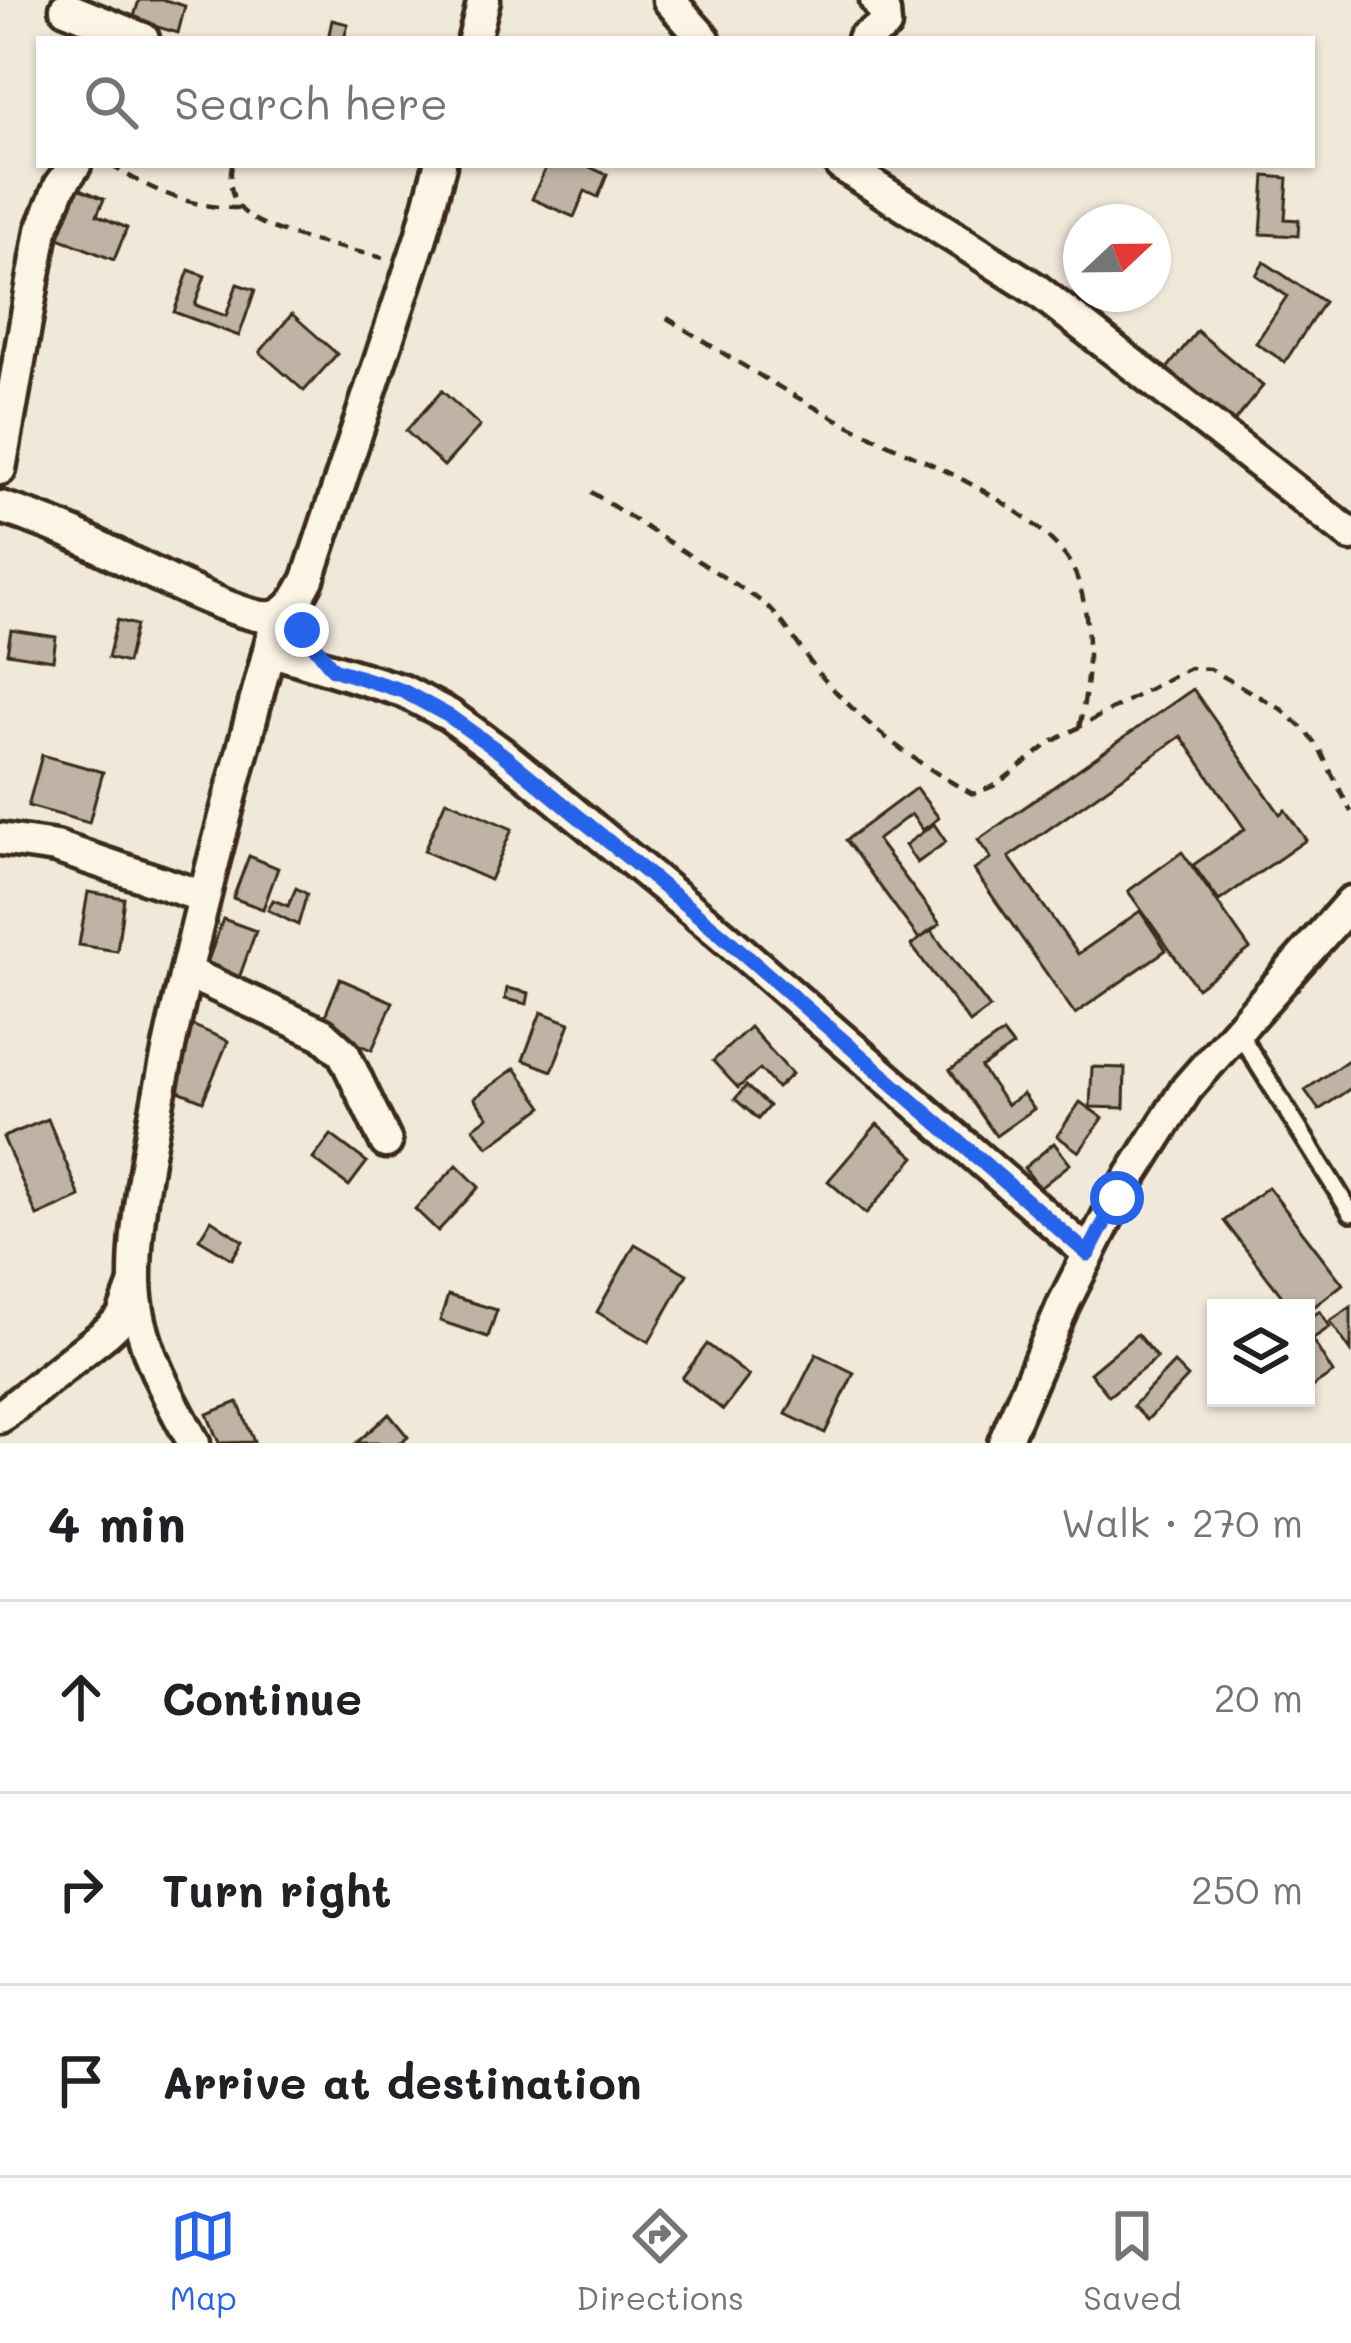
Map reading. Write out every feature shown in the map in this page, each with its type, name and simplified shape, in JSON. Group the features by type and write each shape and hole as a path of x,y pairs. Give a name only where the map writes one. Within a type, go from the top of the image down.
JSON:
{"street":[{"path":"475,36 484,0"},
{"path":"868,36 885,25 876,0"},
{"path":"682,4 702,36"},
{"path":"67,16 133,36"},
{"path":"0,469 42,230 59,186 73,168"},
{"path":"0,1417 122,1318 135,1282 154,1121 204,896 269,650 287,609 308,579 412,265 439,168"},
{"path":"846,168 1037,290 1351,535"},
{"path":"0,507 262,618 287,609"},
{"path":"287,609 333,669"},
{"path":"269,650 403,691 501,753 721,934 1088,1254"},
{"path":"0,839 56,847 204,896"},
{"path":"1004,1443 1088,1254 1117,1198 1187,1088 1351,902"},
{"path":"186,972 334,1043 344,1054 386,1142"},
{"path":"135,1282 141,1323 154,1360 194,1443"}],"lane":[{"path":"1237,1030 1351,1213"}],"path":[{"path":"116,168 181,201 239,208"},
{"path":"232,168 232,194 239,208 256,222 412,265"},
{"path":"667,318 789,394 956,477 1039,530 1066,556 1079,582 1085,623 1087,698 1079,727"},
{"path":"591,492 764,603 783,620 824,679 895,747 973,794 996,785 1079,727 1190,668 1210,669 1281,710 1306,731 1351,812"}],"building":[{"path":"139,0 185,6 178,33 133,20"},
{"path":"332,20 348,24 345,36 329,36"},
{"path":"546,168 592,168 607,175 598,197 585,191 574,217 532,199"},
{"path":"1265,176 1288,178 1285,219 1299,220 1298,236 1261,234"},
{"path":"76,187 104,199 97,215 127,228 114,260 56,237"},
{"path":"1264,262 1324,302 1285,362 1256,343 1287,296 1256,275"},
{"path":"189,270 205,276 195,305 226,316 237,284 255,290 239,336 174,312"},
{"path":"292,314 337,354 304,391 260,352"},
{"path":"1197,331 1263,386 1232,424 1202,399 1194,410 1158,380"},
{"path":"442,391 480,426 444,466 406,431"},
{"path":"117,620 136,625 127,663 108,658"},
{"path":"11,630 56,637 53,660 7,653"},
{"path":"1193,689 1280,814 1285,810 1306,840 1219,901 1193,865 1245,829 1181,736 1009,857 1078,954 1140,911 1166,950 1075,1014 974,870 991,858 978,840"},
{"path":"42,755 103,772 89,823 28,806"},
{"path":"916,788 939,818 923,830 911,814 877,840 940,924 919,939 846,840"},
{"path":"446,800 512,829 490,880 424,851"},
{"path":"934,824 946,842 917,863 905,845"},
{"path":"1182,852 1250,949 1197,988 1128,891"},
{"path":"249,856 278,868 263,909 233,898"},
{"path":"296,888 307,894 298,925 268,910 273,900 288,906"},
{"path":"88,892 124,898 117,951 79,945"},
{"path":"223,919 256,931 239,978 206,966"},
{"path":"931,931 990,1008 970,1023 911,945"},
{"path":"340,979 393,1002 372,1050 320,1028"},
{"path":"507,988 529,993 527,1004 505,999"},
{"path":"541,1012 570,1023 552,1071 523,1060"},
{"path":"192,1025 228,1041 203,1101 166,1086"},
{"path":"750,1027 792,1074 777,1088 760,1069 738,1088 713,1061"},
{"path":"1003,1033 1013,1046 981,1068 1007,1105 1023,1094 1034,1109 996,1136 950,1070"},
{"path":"1351,1058 1351,1088 1319,1110 1305,1090"},
{"path":"1092,1067 1125,1068 1124,1108 1090,1107"},
{"path":"515,1068 543,1107 488,1147 473,1128 488,1117 474,1098"},
{"path":"746,1086 769,1106 758,1119 735,1099"},
{"path":"1080,1102 1103,1118 1079,1152 1057,1136"},
{"path":"48,1119 80,1197 37,1216 3,1137"},
{"path":"877,1124 915,1157 866,1214 828,1181"},
{"path":"331,1135 367,1162 349,1186 313,1159"},
{"path":"1054,1143 1070,1164 1040,1188 1024,1168"},
{"path":"457,1165 479,1187 438,1231 415,1209"},
{"path":"1268,1187 1343,1284 1315,1306 1315,1299 1284,1299 1224,1221"},
{"path":"211,1220 243,1241 232,1259 199,1239"},
{"path":"635,1244 687,1274 649,1342 597,1312"},
{"path":"448,1295 497,1310 488,1337 440,1321"},
{"path":"1351,1307 1351,1351 1330,1321"},
{"path":"1320,1311 1330,1327 1315,1337 1315,1314"},
{"path":"1137,1334 1157,1358 1109,1396 1090,1373"},
{"path":"707,1344 749,1376 723,1410 682,1378"},
{"path":"1315,1344 1333,1373 1315,1385"},
{"path":"816,1354 854,1373 825,1433 786,1414"},
{"path":"1174,1363 1188,1377 1147,1420 1133,1406"},
{"path":"238,1402 254,1442 219,1443 207,1414"},
{"path":"389,1414 408,1437 401,1443 356,1443"}],"route":[{"path":"302,630 333,669 403,691 501,753 721,934 1088,1254 1117,1198"}]}
